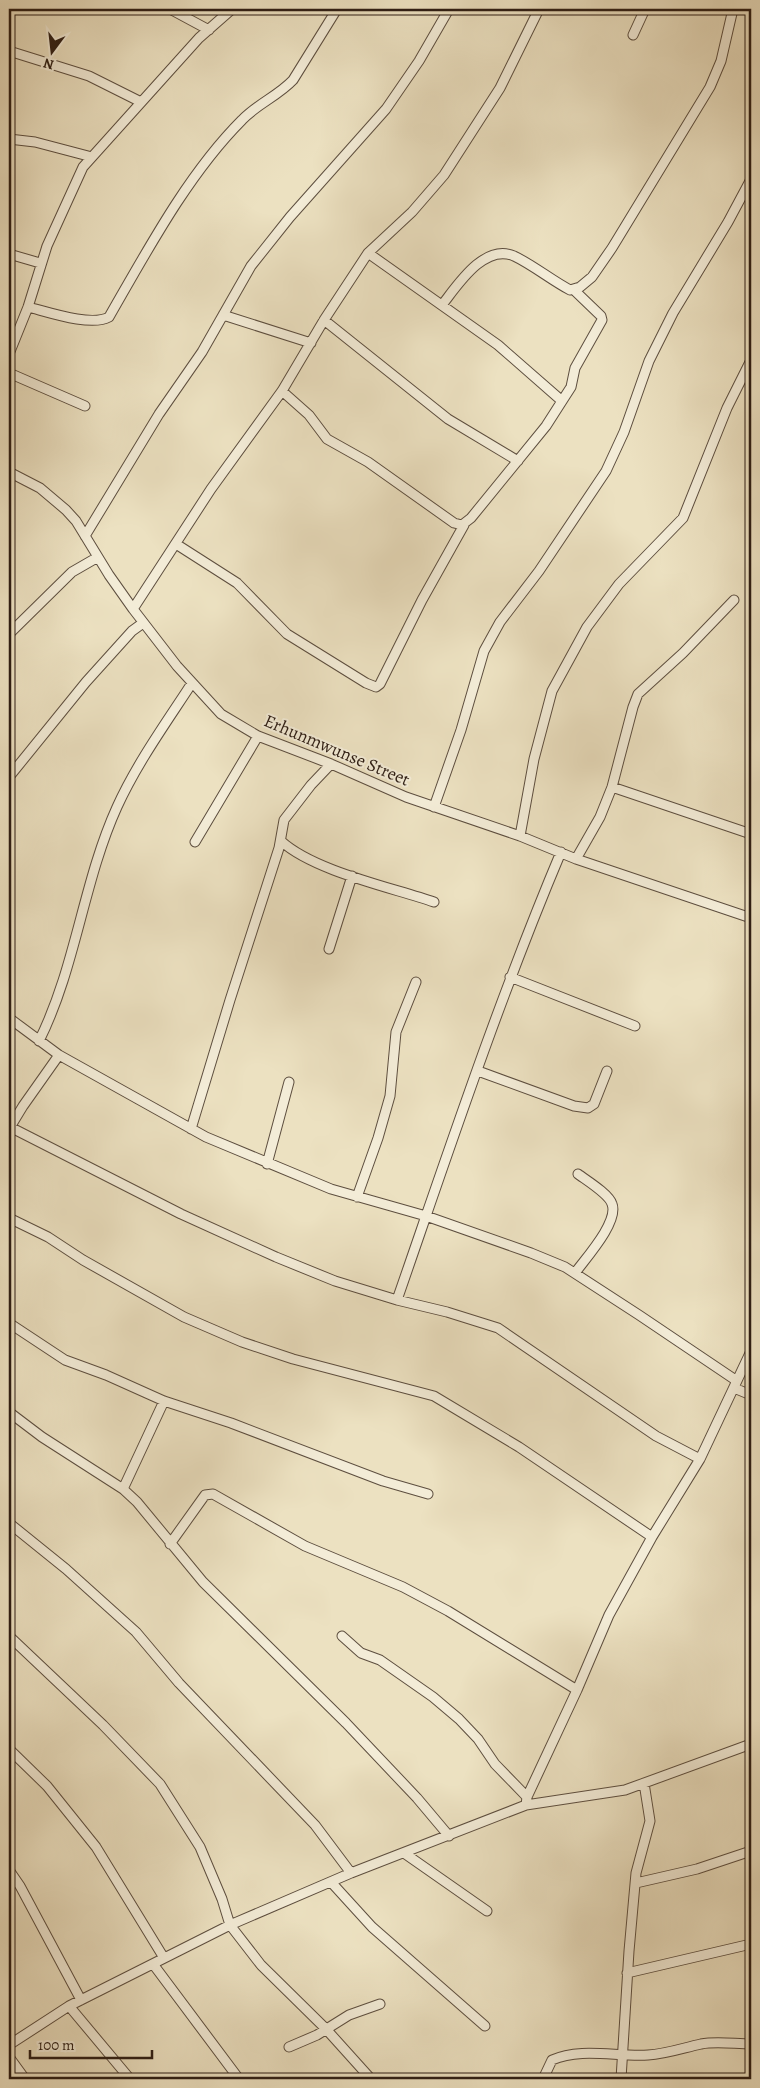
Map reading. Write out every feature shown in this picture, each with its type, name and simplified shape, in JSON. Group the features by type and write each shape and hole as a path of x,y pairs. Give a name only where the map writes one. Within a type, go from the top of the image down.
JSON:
{"street":[{"path":"170,9 209,30"},
{"path":"9,354 28,307 40,263 83,167 141,102 209,30 232,9"},
{"path":"28,307 90,321 102,320 109,316 178,200 206,161 242,120 285,89 293,80 337,9"},
{"path":"85,536 160,414 202,352 256,259 290,216 386,109 419,61 449,9"},
{"path":"133,609 211,490 282,391 324,320 368,253 412,212 444,175 500,88 539,9"},
{"path":"633,35 645,9"},
{"path":"574,290 592,277 612,248 710,87 720,61 732,9"},
{"path":"9,51 90,76 141,102"},
{"path":"9,139 35,142 92,157"},
{"path":"434,807 461,730 484,651 500,622 538,571 606,472 624,432 649,360 672,313 728,222 751,179"},
{"path":"368,253 498,345 562,401"},
{"path":"176,544 237,583 287,634 366,683 376,687 380,684 422,600 464,525 546,426 571,387 575,368 602,320 601,316 574,290 564,287 513,255 501,253 476,264 470,269 442,305"},
{"path":"9,254 40,263"},
{"path":"222,315 311,343"},
{"path":"324,320 448,419 518,461"},
{"path":"520,836 530,774 552,691 587,627 614,591 683,518 727,408 751,360"},
{"path":"9,373 85,406"},
{"path":"282,391 309,415 328,439 368,462 454,523 464,525"},
{"name":"Erhunmwunse Street","path":"9,472 40,488 66,510 133,609 192,683 221,714 258,736 330,764 406,797 520,836 576,859 751,918"},
{"path":"9,634 72,572 98,557"},
{"path":"576,859 600,817 612,787 632,707 638,694 683,653 734,600"},
{"path":"9,777 86,682 132,631 144,623"},
{"path":"39,1041 51,1017 64,981 98,858 117,806 142,762 192,683"},
{"path":"195,842 258,736"},
{"path":"191,1129 280,841 284,820 330,764"},
{"path":"612,787 751,834"},
{"path":"280,841 316,863 434,902"},
{"path":"397,1300 450,1143 478,1071 510,978 561,852"},
{"path":"329,949 352,876"},
{"path":"510,978 635,1026"},
{"path":"356,1197 378,1138 390,1096 396,1032 416,982"},
{"path":"9,1018 59,1055 191,1129 268,1164 331,1189 426,1216 531,1253 575,1274 751,1395"},
{"path":"59,1055 9,1128 181,1214 259,1250 335,1281 498,1328 656,1436 700,1459"},
{"path":"478,1071 549,1097 588,1108 594,1104 607,1071"},
{"path":"268,1164 289,1082"},
{"path":"575,1274 605,1232 613,1214 612,1204 606,1196 578,1174"},
{"path":"9,1218 48,1237 83,1260 184,1317 242,1342 293,1359 434,1396 519,1447 652,1537"},
{"path":"9,1323 65,1360 106,1375 164,1401 231,1423 383,1481 428,1494"},
{"path":"526,1801 609,1616 652,1537 700,1459 751,1351"},
{"path":"123,1489 164,1401"},
{"path":"9,1412 42,1437 123,1489 137,1502 202,1582 346,1723 417,1798 449,1836"},
{"path":"170,1544 205,1495 213,1494 305,1546 411,1591 448,1611 577,1690"},
{"path":"9,1523 66,1569 136,1632 178,1683 315,1825 351,1873"},
{"path":"9,1636 103,1724 160,1784 200,1847 222,1899 230,1925 261,1965 326,2029 371,2079"},
{"path":"342,1636 361,1653 380,1660 433,1697 459,1719 478,1739 495,1764 526,1801"},
{"path":"10,2042 69,2006 230,1925 351,1873 449,1836 526,1801 625,1790 751,1744"},
{"path":"9,1749 48,1786 96,1848 164,1958"},
{"path":"621,2079 627,1973 636,1872 650,1821 644,1783"},
{"path":"636,1883 697,1869 751,1851"},
{"path":"404,1853 487,1911"},
{"path":"10,1872 20,1886 81,2000"},
{"path":"330,1882 372,1927 485,2026"},
{"path":"627,1973 751,1944"},
{"path":"153,1964 239,2079"},
{"path":"289,2048 349,2015 380,2004"},
{"path":"69,2006 130,2079"},
{"path":"543,2079 552,2060 561,2056 577,2054 622,2055 664,2053 703,2044 751,2044"},
{"path":"9,2057 25,2079"}]}
